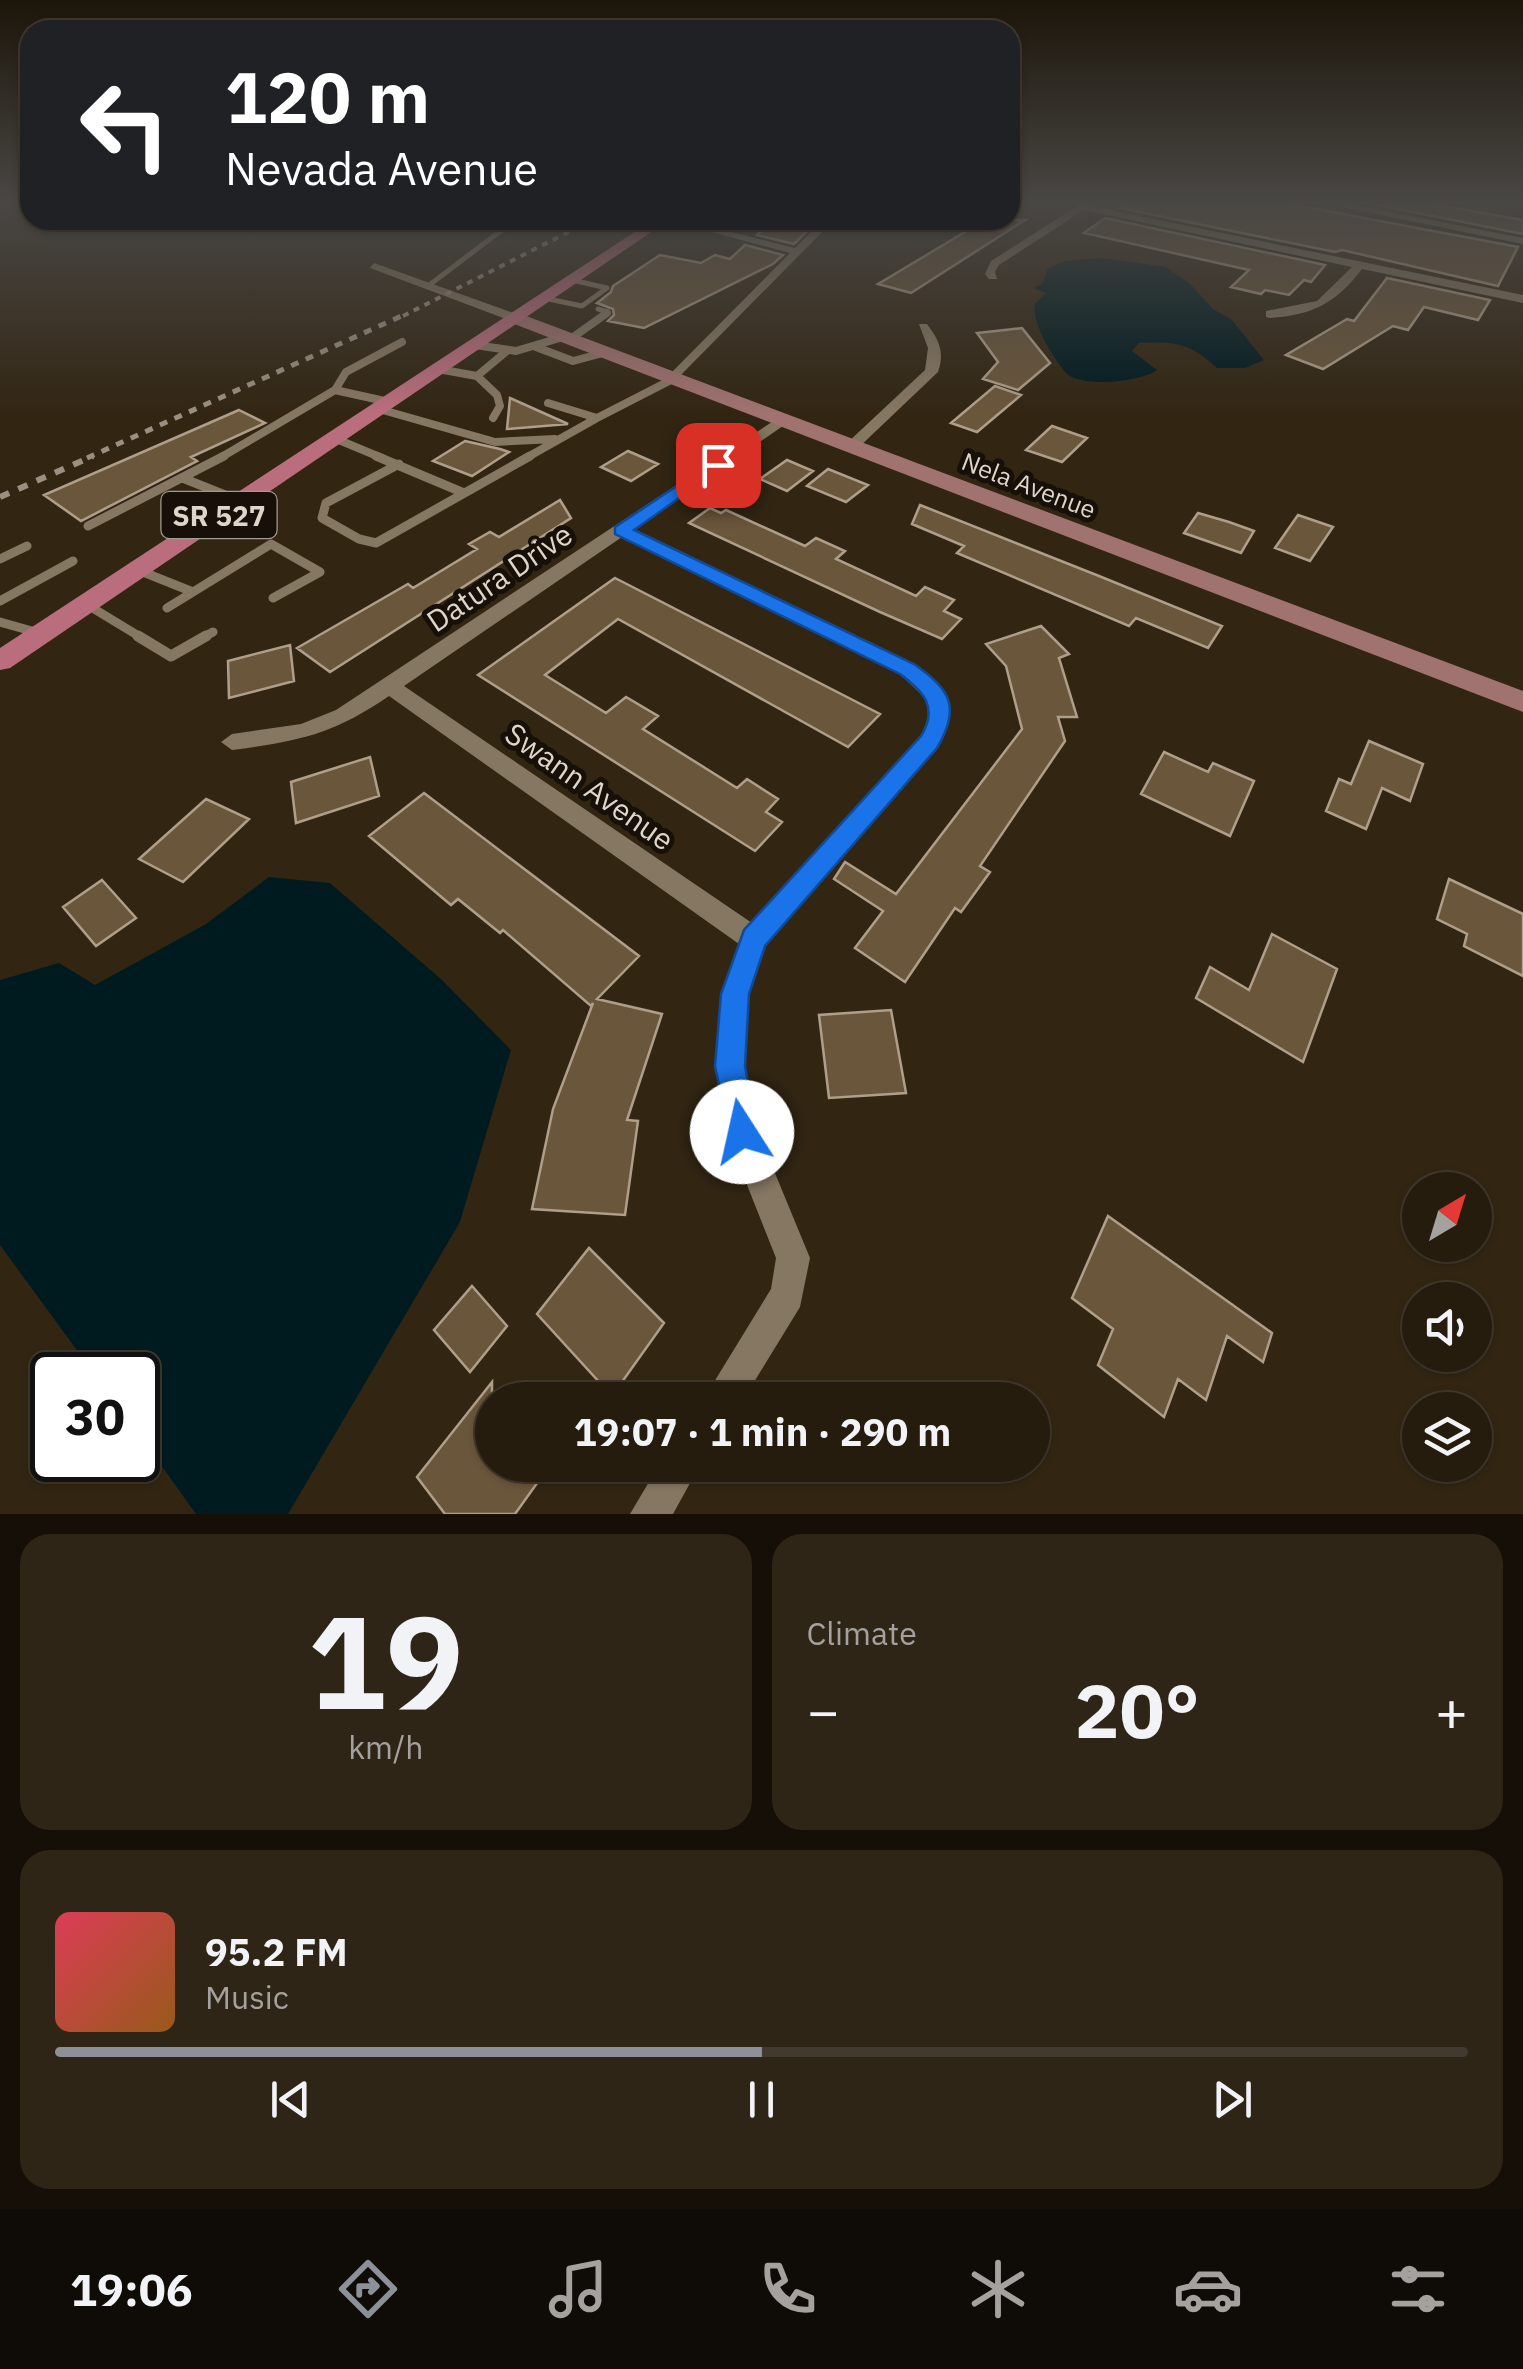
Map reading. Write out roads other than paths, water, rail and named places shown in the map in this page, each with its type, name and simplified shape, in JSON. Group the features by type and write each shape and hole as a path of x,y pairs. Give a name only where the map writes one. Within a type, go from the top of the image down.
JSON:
{"main road":[{"name":"SR 527","path":"0,662 585,272"}],"street":[{"path":"389,272 515,318"},
{"path":"673,379 779,272"},
{"path":"989,272 993,277"},
{"path":"1270,314 1309,312 1335,297 1354,272"},
{"path":"1382,272 1523,299"},
{"name":"Nela Avenue","path":"515,318 1523,702"},
{"path":"851,446 931,372 937,358 934,342 924,327"},
{"name":"Datura Drive","path":"232,742 303,732 344,716 783,421"},
{"path":"621,530 907,669 931,686 940,704 940,724 929,742 754,939 735,994 730,1066 742,1132 793,1258 788,1295 733,1382"},
{"name":"Swann Avenue","path":"390,687 754,939"},
{"path":"650,1514 670,1482"}],"lane":[{"path":"428,286 447,272"},
{"path":"544,298 583,306 607,288 572,280"},
{"path":"474,345 508,350 536,348 566,339 608,312 598,310"},
{"path":"88,526 185,479 335,390 346,372 402,342"},
{"path":"536,348 573,361 603,353"},
{"path":"477,376 508,350"},
{"path":"438,369 477,376 497,395 500,406 493,418"},
{"path":"399,464 326,502 322,518 359,539 376,543 673,379"},
{"path":"335,390 495,442 562,438"},
{"path":"548,402 597,418"},
{"path":"334,438 464,493"},
{"path":"185,479 240,502"},
{"path":"168,608 271,544 320,572 273,598"},
{"path":"0,559 27,546"},
{"path":"0,601 73,561"},
{"path":"138,570 193,592"},
{"path":"86,604 171,656 213,632"},
{"path":"0,622 42,634"}],"water":[{"path":"1046,272 1173,272 1213,309 1232,320 1264,360 1245,368 1217,368 1181,345 1139,343 1132,351 1157,370 1111,382 1073,378 1061,367 1040,332 1035,304 1046,293 1034,288 1043,283"},
{"path":"269,877 330,883 442,980 511,1050 460,1222 288,1514 196,1514 160,1464 160,1352 78,1352 0,1245 0,980 59,963 95,985 206,924"}],"railway":[{"path":"403,316 490,272"},
{"path":"87,458 408,313"},
{"path":"0,497 93,456"}]}
